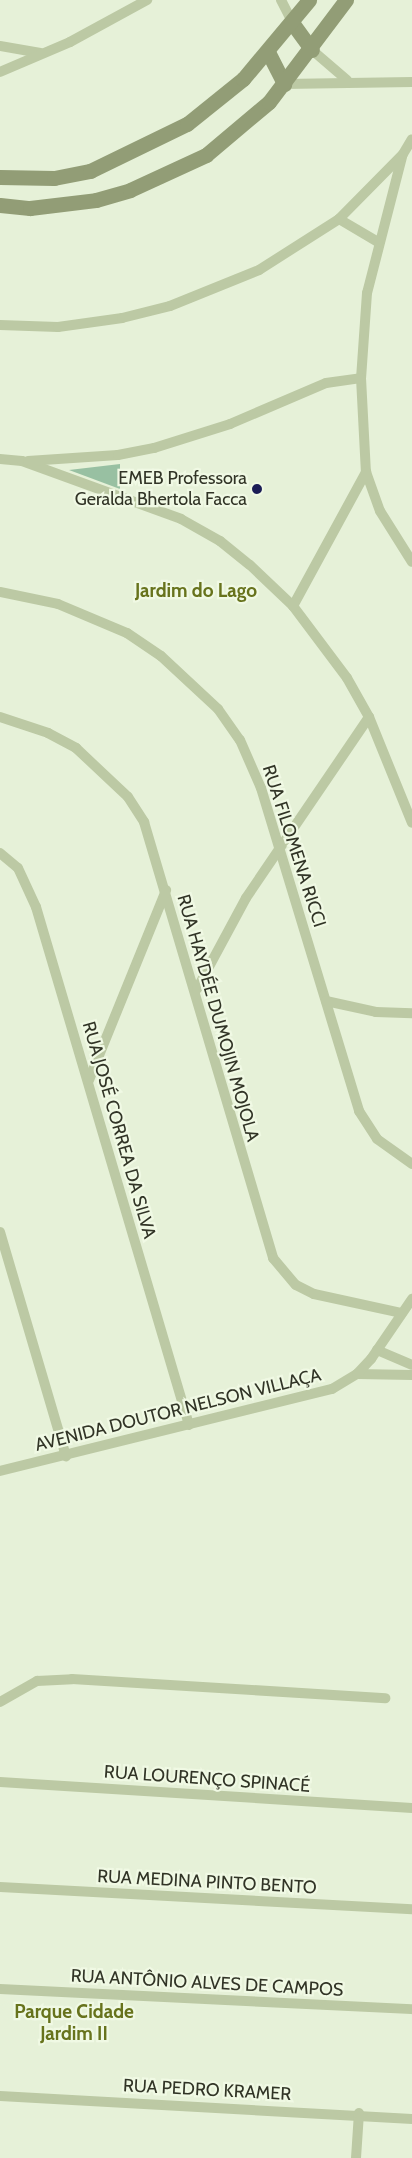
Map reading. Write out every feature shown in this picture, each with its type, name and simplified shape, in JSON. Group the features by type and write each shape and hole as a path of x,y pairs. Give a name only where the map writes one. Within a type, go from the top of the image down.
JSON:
{"main road":[{"path":"0,177 54,178 112,163 215,104 268,52 293,24 309,0"},
{"path":"0,205 48,207 96,200 169,174 206,155 242,129 284,84 312,50 346,0"},
{"path":"293,24 312,50"},
{"path":"268,52 284,84"}],"street":[{"path":"0,72 147,0"},
{"path":"281,0 293,24"},
{"path":"0,46 40,53"},
{"path":"312,50 346,80"},
{"path":"284,84 346,80 412,82"},
{"path":"0,325 88,324 170,306 259,270 339,219 403,154 412,139"},
{"path":"403,154 378,242 363,321 360,378 366,472 380,511 412,562"},
{"path":"339,219 378,242"},
{"path":"0,459 22,462 118,455 154,448 230,424 326,383 360,378"},
{"path":"22,462 181,519 220,541 293,606 347,678 369,716 412,823"},
{"path":"293,606 366,472"},
{"name":"RUA FILOMENA RICCI","path":"0,592 96,617 162,656 194,684 240,740 281,849 359,1111 377,1139 412,1164"},
{"path":"196,989 246,898 281,849 369,716"},
{"name":"RUA HAYDÉE DUMOJIN MOJOLA","path":"0,717 48,733 101,768 144,822 196,989 238,1148 273,1258 296,1285 314,1294 402,1313"},
{"name":"RUA JOSÉ CORREA DA SILVA","path":"0,853 18,868 28,885 89,1080 190,1425"},
{"path":"89,1080 166,890"},
{"path":"326,1001 376,1012 412,1012"},
{"path":"0,1234 66,1456"},
{"name":"AVENIDA DOUTOR NELSON VILLAÇA","path":"0,1471 308,1397 357,1374 377,1350 412,1299"},
{"path":"377,1350 412,1365"},
{"path":"357,1374 393,1378 412,1375"},
{"path":"0,1702 37,1681 62,1679 385,1698"},
{"name":"RUA LOURENÇO SPINACÉ","path":"0,1782 412,1808"},
{"name":"RUA MEDINA PINTO BENTO","path":"0,1887 412,1909"},
{"name":"RUA ANTÔNIO ALVES DE CAMPOS","path":"0,1990 412,2009"},
{"name":"RUA PEDRO KRAMER","path":"0,2096 358,2113 412,2119"},
{"path":"356,2158 358,2113"}],"green space":[{"path":"120,464 120,489 69,470"}],"place":[{"name":"EMEB Professora Geralda Bhertola Facca","path":"257,489"}],"district":[{"name":"Jardim do Lago","path":"196,591"},
{"name":"Parque Cidade Jardim II","path":"74,2023"}]}
